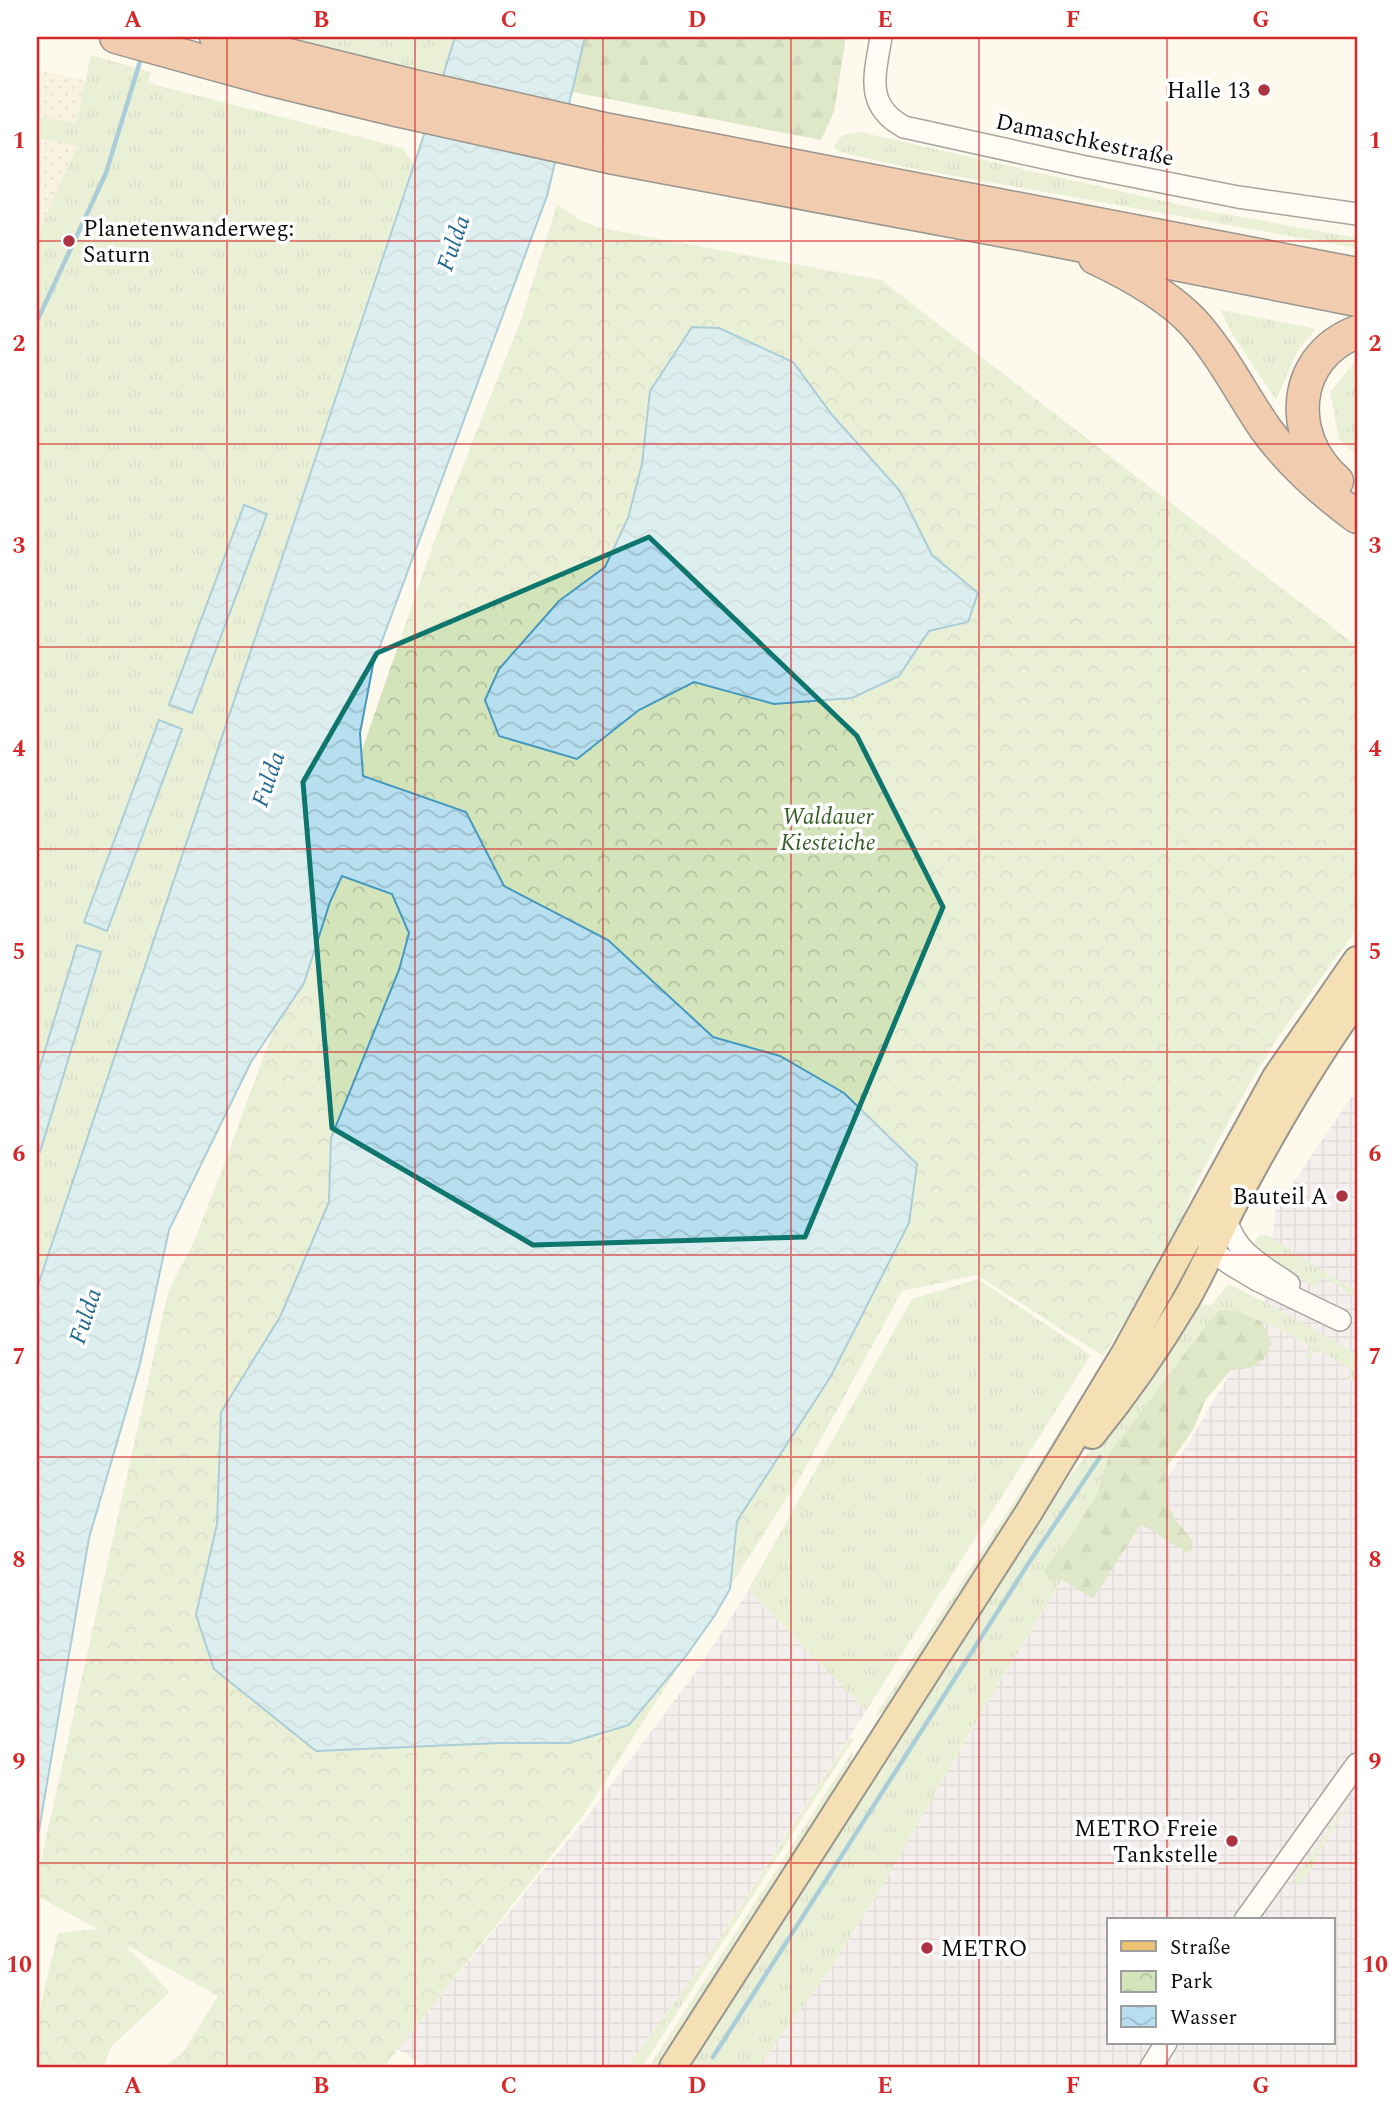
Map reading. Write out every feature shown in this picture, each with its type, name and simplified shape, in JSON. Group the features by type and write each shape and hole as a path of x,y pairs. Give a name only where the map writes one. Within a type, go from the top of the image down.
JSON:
{"highway":[{"path":"117,37 268,79 609,157 855,190 1311,264 1357,269"},
{"path":"216,37 596,127 1048,239 1357,300"},
{"path":"1048,239 1115,267 1174,306 1192,322 1218,354 1267,431 1322,491 1357,517"},
{"path":"1311,264 1357,274"},
{"path":"1357,332 1339,340 1322,356 1308,380 1302,407 1305,431 1314,453 1328,473 1357,497"}],"main road":[{"path":"673,2067 1029,1512 1125,1353 1276,1077 1357,960"},
{"path":"1029,1512 1120,1400 1153,1354 1186,1299 1295,1092 1357,1000"}],"street":[{"name":"Damaschkestraße","path":"881,37 876,69 876,96 881,109 889,118 904,127 1238,197 1357,214"},
{"path":"1215,1186 1206,1230 1211,1251 1257,1280 1348,1326"},
{"path":"1226,1219 1231,1235 1240,1249 1348,1326"},
{"path":"1246,1918 1357,1764"},
{"path":"1151,2067 1166,2044"}],"highlighted area":[{"path":"649,537 857,736 943,907 805,1237 533,1245 332,1128 303,782 377,653"}],"shaded area":[{"path":"37,70 85,80 76,123 37,116"},
{"path":"37,138 77,145 37,235"},
{"path":"1357,1089 1357,2067 758,2067 828,1972 884,1883 991,1696 1062,1580 1141,1523 1261,1321 1276,1208"},
{"path":"748,1590 866,1711 706,1959 627,2067 427,2067 397,2049 591,1812 701,1665"}],"green space":[{"path":"284,37 455,37 444,74"},
{"path":"585,37 846,37 834,112 821,140 572,92"},
{"path":"91,55 151,72 148,83 403,148 413,163 37,1288 37,235 77,146 37,138 37,116 76,123"},
{"path":"860,132 1208,211 1357,238 1357,248 900,166 840,152 833,147 843,135"},
{"name":"Waldauer Kiesteiche","path":"557,204 578,219 601,228 881,280 1357,646 1357,929 1278,1037 1234,1111 1191,1193 1176,1240 1103,1356 977,1275 902,1291 799,1479 582,1817 384,2067 163,2067 182,2054 218,1996 124,1944 170,1992 111,2047 104,2067 37,2067 37,2020 58,1933 98,1929 37,1896 37,1878 168,1292 194,1241 311,927 362,750 443,516 521,320"},
{"path":"1221,310 1316,329 1298,350 1276,400 1231,332"},
{"path":"1357,363 1357,455 1339,439 1330,392 1353,364"},
{"path":"1259,1235 1269,1236 1357,1292 1357,1298 1323,1276 1315,1288 1253,1245"},
{"path":"978,1279 1091,1355 866,1711 748,1590 912,1299"},
{"path":"1229,1284 1357,1354 1357,1372 1351,1382 1347,1379 1352,1369 1317,1350 1310,1360 1305,1357 1311,1346 1267,1323 1244,1314 1220,1310 1213,1316 1110,1452 1097,1494 1068,1540 1046,1568 1062,1580 991,1696 884,1883 828,1972 758,2067 685,2067 874,1771 880,1774 899,1737 1038,1518 1125,1405 1195,1304 1211,1305"},
{"path":"1220,1310 1236,1311 1261,1321 1272,1343 1261,1362 1252,1367 1231,1370 1206,1399 1193,1430 1166,1468 1167,1504 1177,1522 1193,1541 1192,1550 1187,1553 1141,1524 1093,1599 1062,1580 1051,1581 1045,1574 1045,1568 1068,1540 1097,1494 1110,1452"},
{"path":"1115,1345 1120,1348 894,1704 874,1718"},
{"path":"850,1737 853,1740 642,2067 627,2067 706,1959"},
{"path":"853,1751 851,1770 663,2067 649,2067"},
{"path":"1347,1805 1316,1855 1317,1861 1299,1886 1291,1882"}],"water":[{"name":"Fulda","path":"455,37 585,37 547,196 373,665 360,733 363,776 466,812 504,886 608,940 713,1037 780,1056 844,1093 917,1164 909,1223 831,1376 737,1521 730,1589 686,1656 629,1725 569,1743 500,1743 316,1751 214,1669 196,1615 217,1524 221,1412 280,1317 329,1202 331,1138 399,970 409,933 392,894 342,876 330,902 304,983 251,1062 169,1230 140,1364 89,1538 37,1842 37,1288"},
{"path":"692,327 719,328 793,362 833,416 900,491 932,555 978,593 968,622 929,631 899,676 852,698 774,704 694,682 639,710 577,759 499,736 485,700 499,669 559,601 605,567 628,518 642,464 650,391"},
{"path":"244,505 267,514 192,713 169,705"},
{"path":"159,720 182,729 107,931 84,922"},
{"path":"77,945 101,952 40,1152 37,1151 37,1076"}],"waterway":[{"path":"37,321 106,173 142,55"},
{"path":"713,2057 1030,1561 1100,1457"}],"place":[{"name":"Halle 13","path":"1264,90"},
{"name":"Planetenwanderweg: Saturn","path":"69,241"},
{"name":"Bauteil A","path":"1342,1196"},
{"name":"METRO Freie Tankstelle","path":"1232,1841"},
{"name":"METRO","path":"927,1948"}]}
